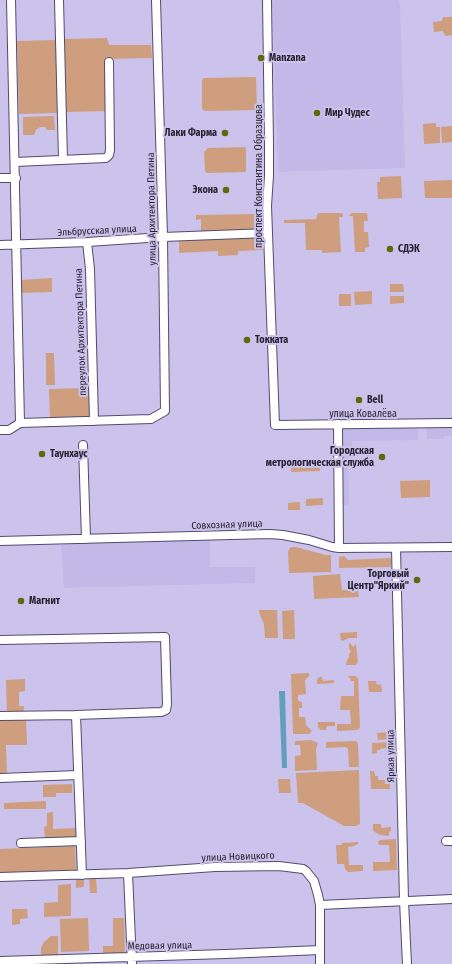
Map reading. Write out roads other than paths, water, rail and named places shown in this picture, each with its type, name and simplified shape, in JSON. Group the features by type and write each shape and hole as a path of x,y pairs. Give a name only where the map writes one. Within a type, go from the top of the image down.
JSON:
{"street":[{"path":"11,0 16,178 20,423"},
{"path":"59,0 63,160"},
{"name":"улица Архитектора Петина","path":"94,421 151,419 165,411 156,0"},
{"name":"проспект Константина Образцова","path":"267,0 270,143 267,206 275,425"},
{"path":"15,162 106,158 109,155 109,62"},
{"path":"0,178 16,178"},
{"name":"Эльбрусская улица","path":"0,245 268,233"},
{"name":"переулок Архитектора Петина","path":"87,242 90,269 94,421"},
{"path":"0,430 9,430 20,423 94,421"},
{"name":"улица Ковалёва","path":"275,425 452,423"},
{"path":"338,424 339,548"},
{"path":"83,445 86,540"},
{"name":"Совхозная улица","path":"0,541 283,535 339,548 452,547"},
{"name":"Яркая улица","path":"396,548 404,901 407,964"},
{"path":"0,640 165,637 167,704 166,710 161,712 0,716"},
{"path":"76,715 82,875"},
{"path":"0,778 78,775"},
{"path":"20,843 81,841"},
{"name":"улица Новицкого","path":"0,877 128,873 215,867 279,866 304,868 314,881 320,905"},
{"path":"128,873 131,960"},
{"path":"320,964 320,905 452,899"},
{"name":"Медовая улица","path":"0,961 131,960 320,950"}],"water":[{"path":"279,691 285,691 287,768 282,768"}],"place":[{"name":"Manzana","path":"261,58"},
{"name":"Мир Чудес","path":"317,113"},
{"name":"Лаки Фарма","path":"225,133"},
{"name":"Экона","path":"226,190"},
{"name":"СДЭК","path":"390,249"},
{"name":"Токката","path":"247,340"},
{"name":"Bell","path":"359,400"},
{"name":"Таунхаус","path":"42,454"},
{"name":"Городская метрологическая служба","path":"382,457"},
{"name":"Торговый Центр\"Яркий\"","path":"417,580"},
{"name":"Магнит","path":"21,601"}]}
